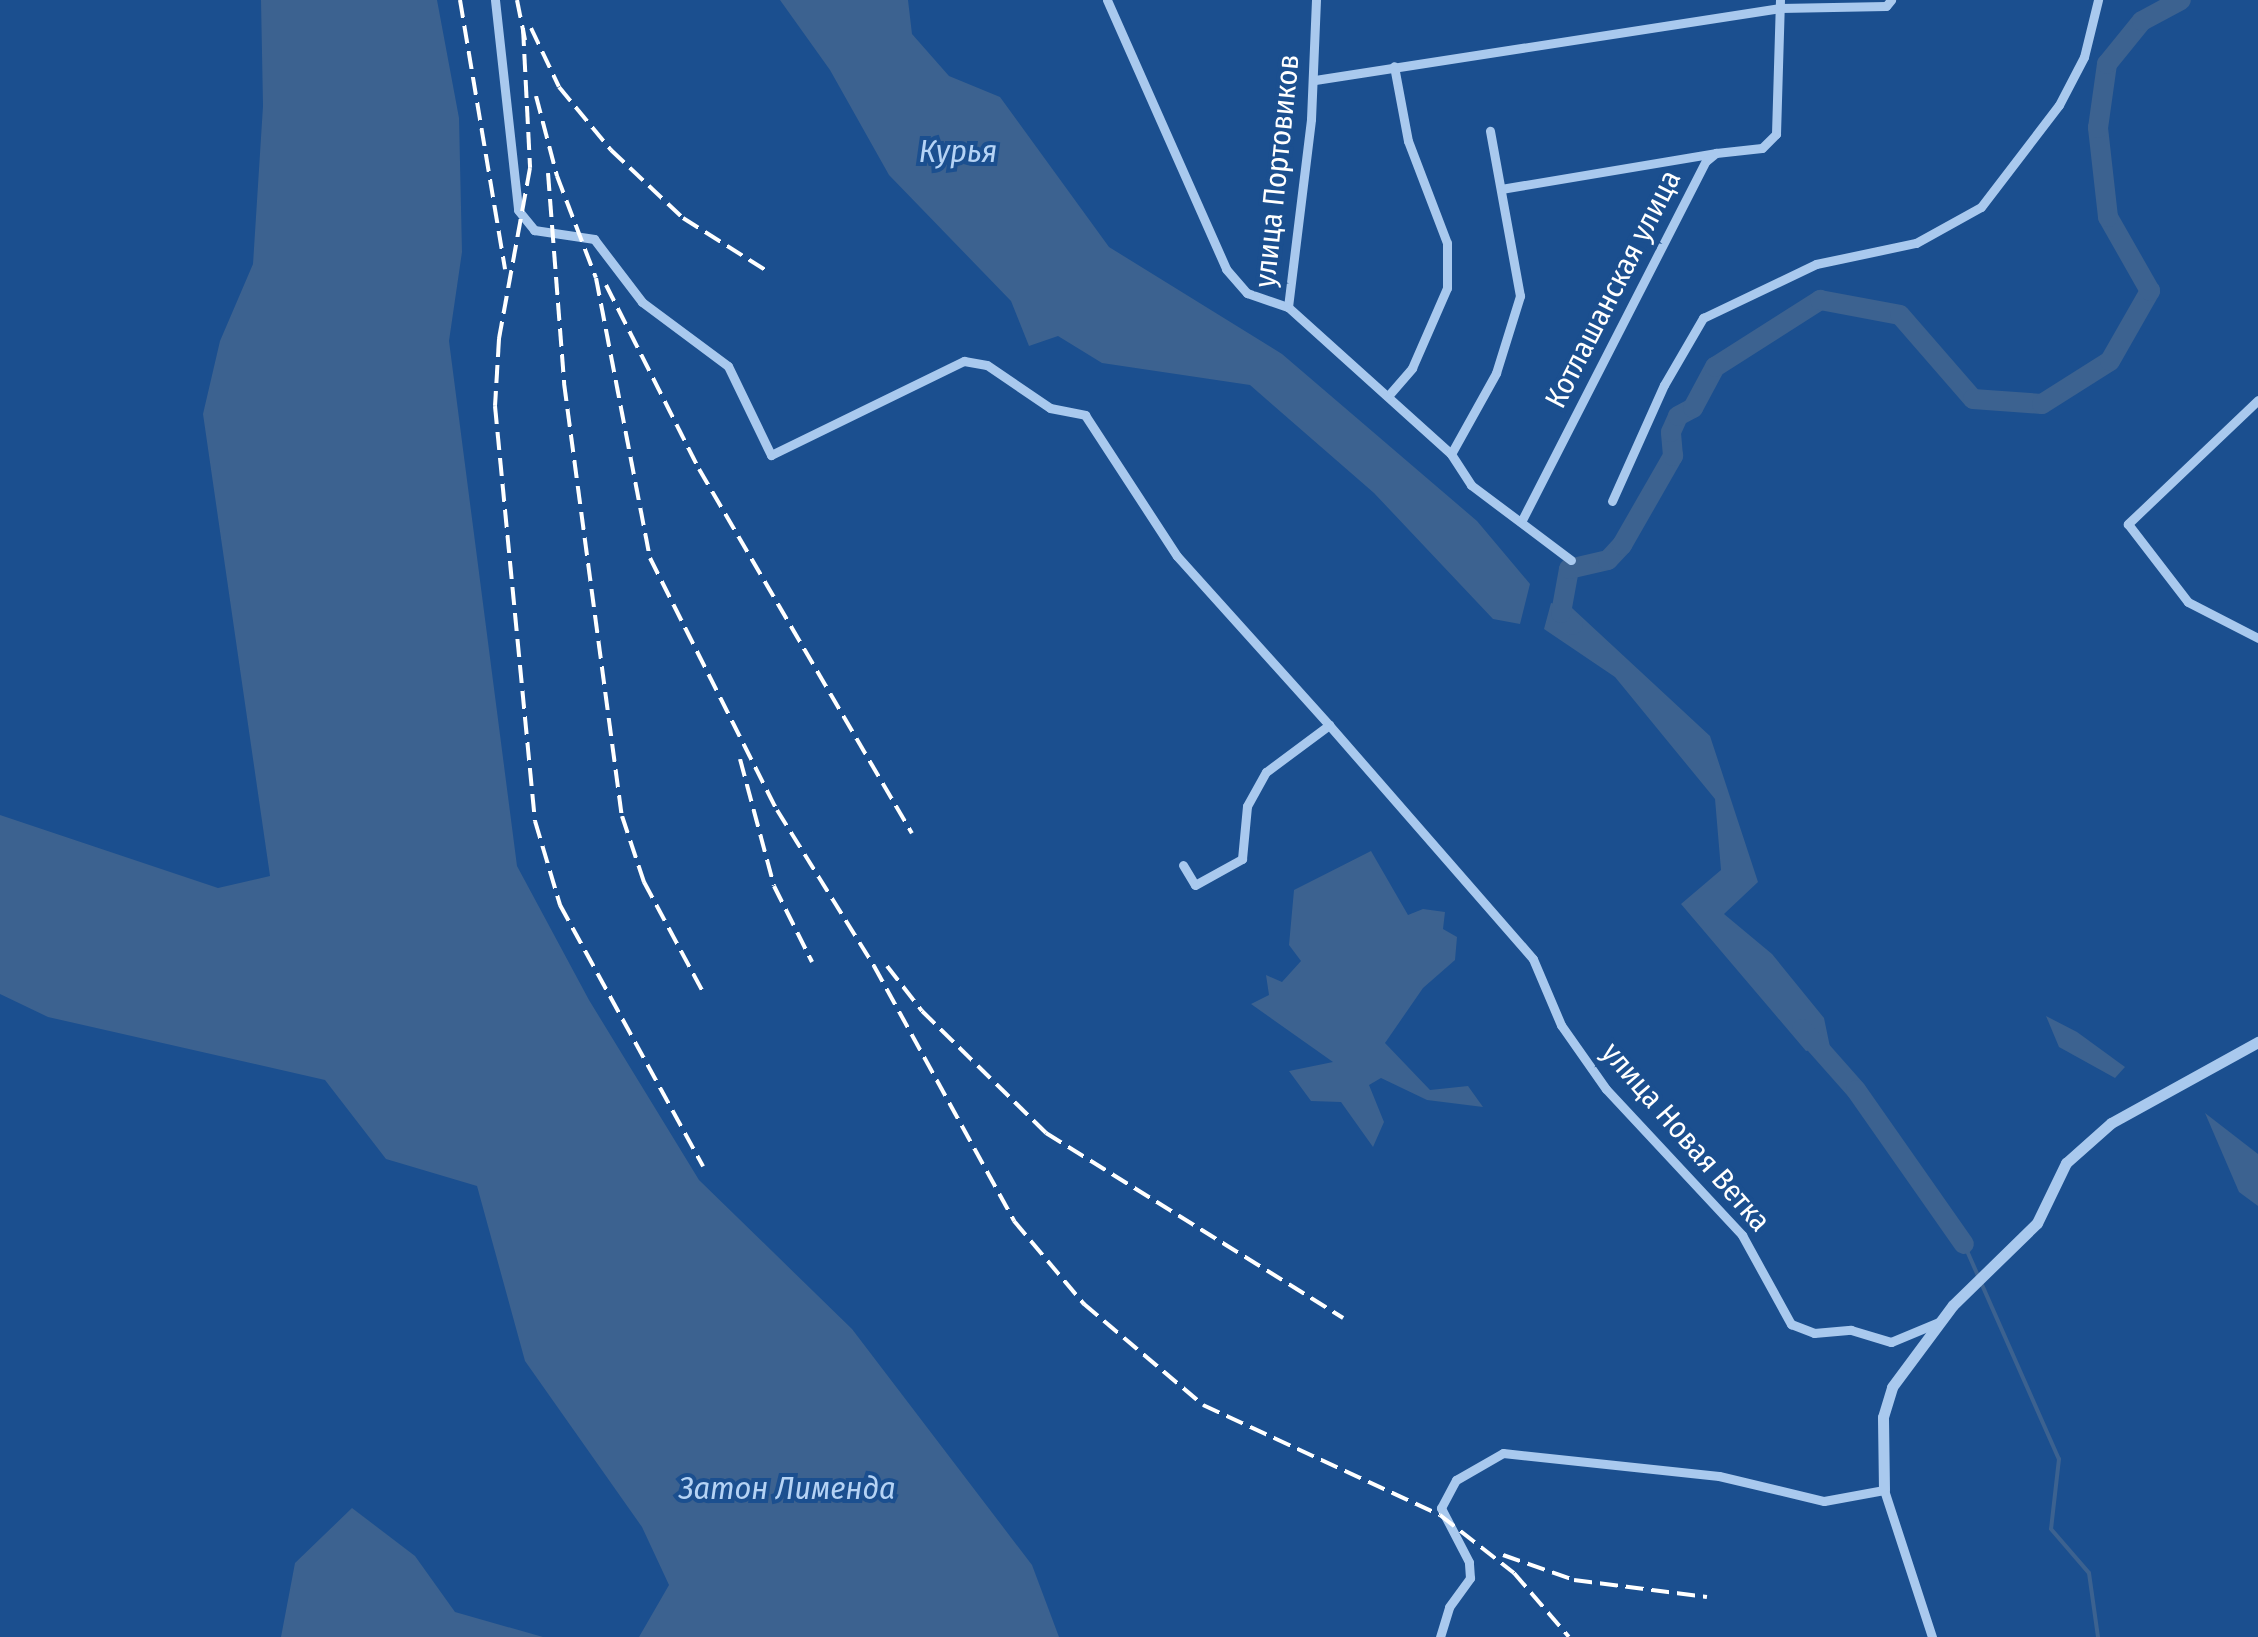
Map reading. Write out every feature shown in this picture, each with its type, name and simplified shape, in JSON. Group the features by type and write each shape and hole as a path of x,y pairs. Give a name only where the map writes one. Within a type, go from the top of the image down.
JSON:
{"street":[{"name":"улица Новая Ветка","path":"495,0 518,210 534,230 594,239 642,302 728,366 771,455 964,361 987,365 1050,408 1085,415 1177,556 1533,959 1560,1025 1649,1142 1742,1235 1791,1324 1814,1333 1851,1330 1890,1342 1940,1322"},
{"path":"1107,0 1215,255 1246,293 1288,306"},
{"name":"улица Портовиков","path":"1316,0 1314,80 1288,306 1451,454 1472,486 1571,560"},
{"path":"1314,80 1780,4 1886,6 1890,0"},
{"path":"1612,501 1664,385 1703,318 1816,264 1916,243 1980,207 2059,105 2084,57 2098,0"},
{"name":"Котлашанская улица","path":"1521,522 1716,153 1762,148 1776,134 1780,4"},
{"path":"1388,396 1412,368 1447,288 1447,242 1408,141 1394,66"},
{"path":"1451,454 1496,373 1520,296 1490,131"},
{"path":"1501,190 1716,153"},
{"path":"2258,400 2128,524 2188,602 2258,638"},
{"path":"1183,865 1196,886 1242,859 1248,806 1266,772 1329,724"},
{"path":"1932,1637 1884,1490 1883,1417 1892,1387 1940,1322 2017,1248 2086,1139 2258,1042"},
{"path":"1440,1637 1450,1607 1470,1578 1470,1562 1441,1508 1456,1480 1503,1453 1720,1476 1824,1501 1884,1490"}],"water":[{"name":"Затон Лименда","path":"261,0 437,0 459,118 462,252 449,341 517,866 589,1000 699,1180 852,1329 1032,1565 1059,1637 639,1637 669,1585 642,1527 525,1361 477,1186 386,1159 325,1080 48,1017 0,994 0,815 218,888 270,876 203,414 220,341 253,264 263,106"},
{"name":"Курья","path":"780,0 908,0 912,34 949,76 1000,97 1109,247 1282,354 1477,521 1530,584 1520,624 1493,619 1374,493 1250,385 1102,363 1058,336 1029,346 1011,301 889,175 830,70"},
{"path":"1551,603 1572,608 1710,736 1758,882 1724,914 1772,954 1824,1018 1830,1047 1806,1051 1681,904 1721,870 1715,799 1615,677 1544,629"},
{"path":"1371,851 1408,915 1423,909 1445,912 1443,929 1457,937 1455,960 1423,988 1385,1043 1430,1090 1468,1086 1483,1107 1427,1100 1381,1078 1369,1085 1384,1122 1373,1147 1341,1102 1311,1101 1289,1071 1333,1062 1251,1004 1269,995 1266,975 1282,982 1301,961 1289,945 1294,890"},
{"path":"2046,1016 2077,1032 2125,1067 2115,1078 2059,1047"},
{"path":"2205,1113 2258,1154 2258,1206 2239,1192"},
{"path":"352,1508 415,1556 455,1612 543,1637 281,1637 295,1563"}],"waterway":[{"path":"1573,625 1561,613 1569,569 1608,560 1622,545 1673,456 1671,432 1678,416 1693,408 1715,367 1820,300 1900,315 1973,399 2042,404 2110,361 2150,291 2108,217 2098,128 2107,64 2142,21 2181,0"},
{"path":"1802,1029 1856,1090 1964,1244"},
{"path":"1964,1244 2059,1459 2051,1529 2089,1573 2098,1637"}],"railway":[{"path":"460,0 505,269"},
{"path":"517,0 525,40"},
{"path":"523,28 530,168 499,339 495,406 535,821 560,905 703,1166"},
{"path":"531,28 559,87 611,150 683,218 770,273"},
{"path":"536,96 557,176 596,278 650,558 777,810 874,966 1014,1221 1084,1304 1203,1405 1440,1515 1514,1573 1569,1637"},
{"path":"548,173 564,383 622,816 644,882 702,990"},
{"path":"606,285 699,469 912,833"},
{"path":"740,759 774,886 812,962"},
{"path":"887,966 922,1011 1046,1133 1343,1318"},
{"path":"1503,1555 1574,1580 1707,1597"}]}
